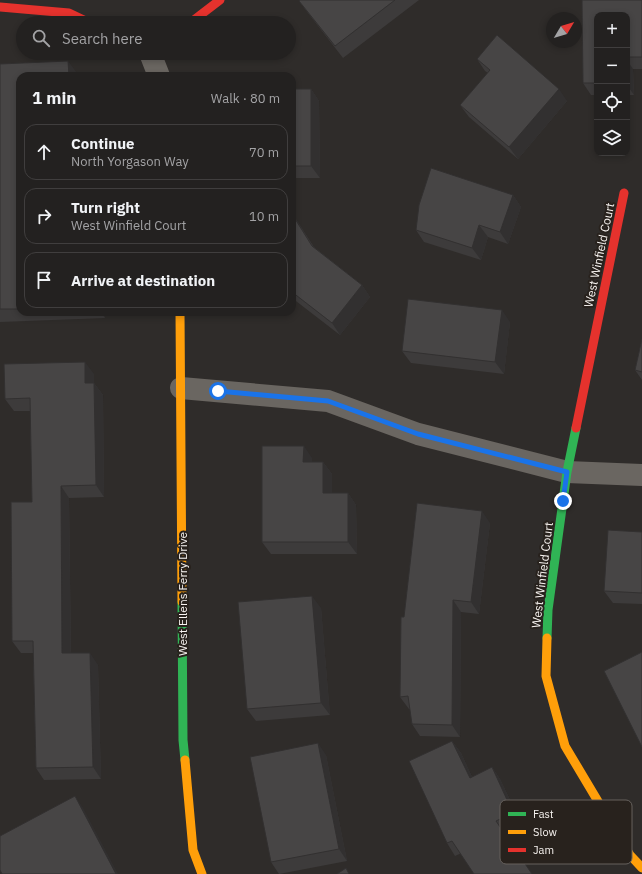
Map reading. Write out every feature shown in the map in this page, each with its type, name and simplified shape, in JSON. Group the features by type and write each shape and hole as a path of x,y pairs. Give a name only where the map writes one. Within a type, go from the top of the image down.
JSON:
{"street":[{"path":"199,16 220,0"},
{"path":"5,5 69,13 75,16"},
{"path":"153,60 157,72"},
{"name":"West Winfield Court","path":"597,800 565,746 546,676 548,610 567,472 624,193"},
{"name":"West Ellens Ferry Drive","path":"180,316 183,740 193,850 202,874"},
{"path":"181,388 328,401 418,434 567,472 642,475"},
{"name":"West Winfield Court","path":"632,857 642,868"}],"building":[{"path":"395,0 335,46 299,1"},
{"path":"582,0 642,0 642,57 630,57 630,12 594,12 594,83 583,83"},
{"path":"497,35 559,89 509,147 460,105 490,70 477,59"},
{"path":"68,61 69,72 16,72 16,309 0,309 0,64"},
{"path":"296,89 311,89 311,166 296,166"},
{"path":"431,168 513,195 500,232 479,225 472,248 416,230 419,205"},
{"path":"296,220 312,246 362,285 332,323 296,295"},
{"path":"408,299 502,310 495,362 402,351"},
{"path":"642,339 642,372 635,370"},
{"path":"85,362 85,383 94,383 96,485 61,486 62,653 90,653 93,767 36,768 33,641 12,641 11,502 32,502 30,398 5,399 4,364"},
{"path":"262,446 304,446 303,462 323,462 323,493 348,493 348,542 262,542"},
{"path":"417,503 482,511 471,602 453,600 452,725 412,724 408,696 400,697 401,617 404,617"},
{"path":"608,530 642,532 642,593 604,591"},
{"path":"312,596 321,703 247,709 238,602"},
{"path":"642,652 642,747 604,671"},
{"path":"452,741 470,778 492,767 507,800 500,800 500,819 496,821 500,827 500,864 525,864 532,874 474,874 452,841 447,843 409,761"},
{"path":"318,743 339,849 271,862 250,757"},
{"path":"75,796 116,874 2,874 0,870 0,836"},
{"path":"346,868 349,874 337,874"}],"traffic: fast":[{"path":"547,638 548,610 567,472 576,428"},
{"path":"182,602 183,740 185,760"}],"traffic: slow":[{"path":"180,316 182,602"},
{"path":"547,638 546,676 565,746 597,800"},
{"path":"185,760 193,850 202,874"},
{"path":"632,857 642,868"}],"traffic: jam":[{"path":"199,16 220,0"},
{"path":"0,7 69,13 75,16"},
{"path":"576,428 624,193"}],"route":[{"path":"218,391 328,401 418,434 567,472 563,501"}]}
